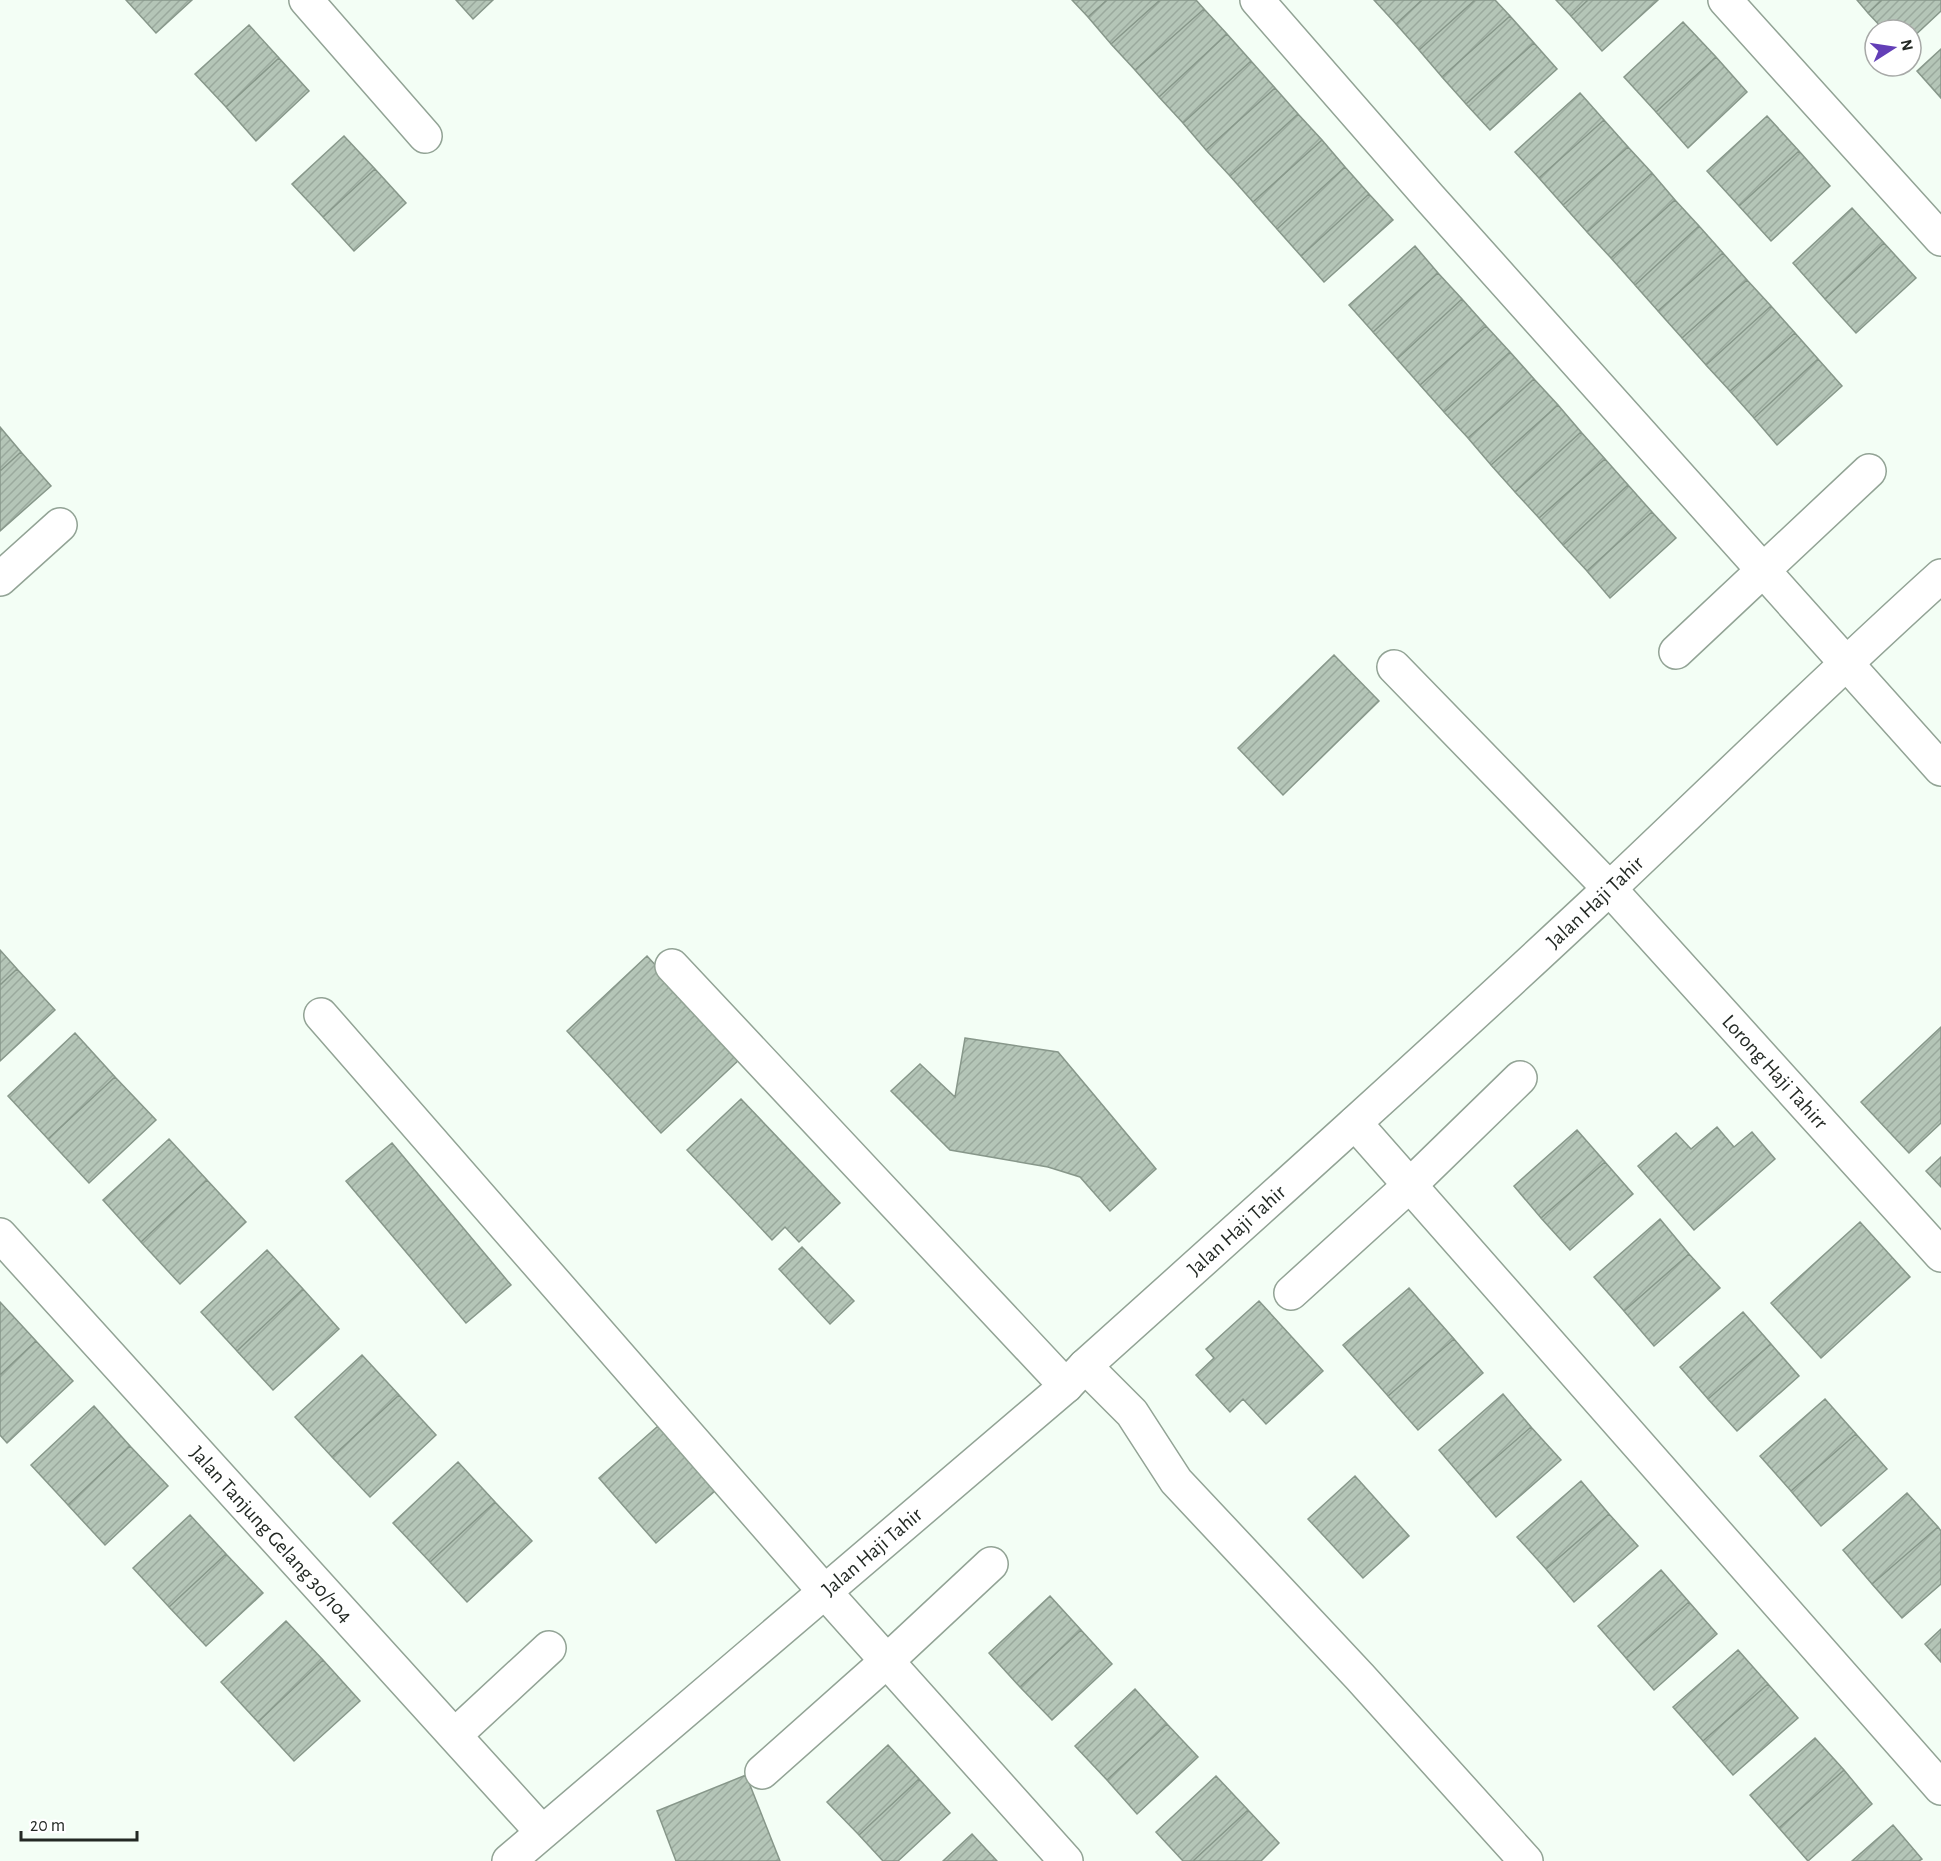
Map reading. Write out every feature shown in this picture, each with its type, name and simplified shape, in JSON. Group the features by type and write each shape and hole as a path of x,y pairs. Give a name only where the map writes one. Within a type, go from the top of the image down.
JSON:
{"street":[{"path":"306,0 425,136"},
{"path":"1257,0 1429,197 1941,769"},
{"path":"1725,0 1941,239"},
{"path":"1676,652 1869,471"},
{"path":"0,579 60,525"},
{"name":"Jalan Haji Tahir","path":"509,1861 1076,1376 1355,1123 1609,888 1845,663 1941,576"},
{"name":"Lorong Haji Tahirr","path":"1394,667 1609,888 1941,1255"},
{"path":"672,966 1076,1376 1132,1413 1176,1481 1360,1677 1526,1861"},
{"path":"321,1015 825,1592 1066,1861"},
{"path":"1291,1293 1410,1185 1520,1078"},
{"path":"1355,1123 1941,1788"},
{"name":"Jalan Tanjung Gelang 30/104","path":"0,1235 542,1832"},
{"path":"762,1772 888,1660 991,1564"},
{"path":"455,1735 549,1648"}],"building":[{"path":"126,0 192,0 156,33"},
{"path":"456,0 493,0 473,19"},
{"path":"1072,0 1107,0 1088,17"},
{"path":"1107,0 1160,0 1111,44 1088,17"},
{"path":"1160,0 1196,0 1204,9 1135,70 1111,44"},
{"path":"1374,0 1422,0 1396,24"},
{"path":"1422,0 1475,0 1419,50 1396,24"},
{"path":"1475,0 1495,0 1510,16 1442,77 1419,50"},
{"path":"1556,0 1588,0 1571,16"},
{"path":"1588,0 1658,0 1602,51 1571,16"},
{"path":"1857,0 1882,0 1868,13"},
{"path":"1882,0 1941,0 1941,11 1923,28 1923,18 1873,18 1868,13"},
{"path":"1204,9 1227,34 1159,97 1135,70"},
{"path":"1510,16 1534,43 1466,104 1442,77"},
{"path":"1683,22 1716,57 1656,112 1624,77"},
{"path":"249,25 279,58 226,107 195,74"},
{"path":"1227,34 1251,61 1183,123 1159,97"},
{"path":"1534,43 1557,69 1490,130 1466,104"},
{"path":"1941,49 1941,98 1923,78 1923,66"},
{"path":"1716,57 1747,92 1688,148 1656,112"},
{"path":"279,58 309,91 256,141 226,107"},
{"path":"1251,61 1275,88 1206,150 1183,123"},
{"path":"1275,88 1298,114 1230,176 1206,150"},
{"path":"1580,93 1604,120 1539,178 1515,152"},
{"path":"1298,114 1322,140 1253,202 1230,176"},
{"path":"1767,116 1799,151 1739,206 1707,171"},
{"path":"1604,120 1628,147 1563,205 1539,178"},
{"path":"344,136 375,169 323,217 292,184"},
{"path":"1322,140 1345,167 1277,229 1253,202"},
{"path":"1628,147 1652,173 1587,232 1563,205"},
{"path":"1799,151 1830,186 1771,241 1739,206"},
{"path":"1345,167 1369,194 1301,256 1277,229"},
{"path":"375,169 406,203 354,251 323,217"},
{"path":"1652,173 1675,200 1611,258 1587,232"},
{"path":"1369,194 1393,220 1324,282 1301,256"},
{"path":"1675,200 1699,226 1635,285 1611,258"},
{"path":"1852,208 1884,243 1825,299 1793,263"},
{"path":"1699,226 1723,253 1658,311 1635,285"},
{"path":"1884,243 1916,278 1856,333 1825,299"},
{"path":"1415,246 1438,273 1373,332 1349,305"},
{"path":"1723,253 1747,280 1682,338 1658,311"},
{"path":"1438,273 1462,299 1397,359 1373,332"},
{"path":"1747,280 1771,306 1706,365 1682,338"},
{"path":"1462,299 1486,326 1420,385 1397,359"},
{"path":"1771,306 1795,333 1730,391 1706,365"},
{"path":"1486,326 1510,352 1444,412 1420,385"},
{"path":"1795,333 1818,359 1754,418 1730,391"},
{"path":"1510,352 1534,379 1468,438 1444,412"},
{"path":"1818,359 1842,386 1777,445 1754,418"},
{"path":"1534,379 1558,405 1491,465 1468,438"},
{"path":"1558,405 1581,432 1515,492 1491,465"},
{"path":"0,427 21,452 0,471"},
{"path":"1581,432 1605,459 1539,518 1515,492"},
{"path":"21,452 51,486 0,531 0,471"},
{"path":"1605,459 1628,485 1563,545 1539,518"},
{"path":"1628,485 1652,512 1587,571 1563,545"},
{"path":"1652,512 1676,538 1610,598 1587,571"},
{"path":"1334,655 1379,701 1283,795 1238,748"},
{"path":"0,950 17,969 0,985"},
{"path":"647,956 741,1058 661,1133 567,1031"},
{"path":"17,969 55,1010 0,1061 0,985"},
{"path":"1941,1027 1941,1123 1909,1153 1861,1102"},
{"path":"75,1033 115,1077 48,1139 8,1096"},
{"path":"965,1038 1058,1052 1156,1169 1110,1211 1080,1177 1048,1167 950,1150 891,1091 920,1064 955,1097"},
{"path":"115,1077 156,1120 89,1183 48,1139"},
{"path":"741,1099 840,1203 799,1242 785,1227 772,1240 687,1150"},
{"path":"1717,1127 1734,1147 1752,1132 1775,1159 1694,1230 1638,1166 1676,1133 1691,1149"},
{"path":"1577,1130 1605,1162 1541,1218 1514,1186"},
{"path":"169,1139 207,1180 141,1242 103,1200"},
{"path":"392,1143 511,1285 466,1323 346,1181"},
{"path":"1941,1157 1941,1187 1926,1171"},
{"path":"1605,1162 1633,1194 1570,1250 1541,1218"},
{"path":"207,1180 246,1222 180,1284 141,1242"},
{"path":"1660,1219 1689,1254 1624,1311 1594,1277"},
{"path":"1860,1222 1910,1277 1821,1358 1771,1303"},
{"path":"802,1247 854,1301 830,1324 779,1269"},
{"path":"267,1250 303,1289 237,1351 201,1312"},
{"path":"1689,1254 1720,1288 1654,1346 1624,1311"},
{"path":"1409,1288 1454,1339 1388,1396 1343,1345"},
{"path":"303,1289 339,1329 273,1390 237,1351"},
{"path":"1259,1301 1323,1371 1266,1424 1243,1399 1230,1412 1196,1375 1214,1358 1206,1349"},
{"path":"0,1302 36,1341 0,1375"},
{"path":"1743,1312 1771,1344 1708,1399 1680,1367"},
{"path":"1454,1339 1483,1373 1418,1430 1388,1396"},
{"path":"36,1341 73,1381 7,1443 0,1435 0,1375"},
{"path":"1771,1344 1799,1376 1737,1431 1708,1399"},
{"path":"362,1355 399,1395 332,1457 295,1417"},
{"path":"1503,1394 1531,1427 1467,1483 1439,1450"},
{"path":"399,1395 436,1435 370,1497 332,1457"},
{"path":"1825,1399 1856,1434 1791,1491 1760,1456"},
{"path":"94,1406 130,1446 68,1505 31,1465"},
{"path":"658,1426 715,1491 656,1543 599,1478"},
{"path":"1531,1427 1561,1460 1496,1517 1467,1483"},
{"path":"1856,1434 1887,1469 1821,1526 1791,1491"},
{"path":"130,1446 168,1486 105,1545 68,1505"},
{"path":"458,1462 495,1502 430,1562 393,1523"},
{"path":"1355,1476 1409,1536 1363,1578 1308,1519"},
{"path":"1581,1481 1609,1514 1546,1569 1517,1537"},
{"path":"1907,1493 1938,1527 1872,1584 1843,1550"},
{"path":"495,1502 532,1541 467,1602 430,1562"},
{"path":"1609,1514 1638,1546 1574,1602 1546,1569"},
{"path":"190,1515 226,1554 169,1607 133,1568"},
{"path":"1938,1527 1941,1531 1941,1584 1902,1618 1872,1584"},
{"path":"226,1554 263,1593 206,1646 169,1607"},
{"path":"1661,1570 1689,1602 1626,1658 1598,1626"},
{"path":"1050,1596 1081,1630 1020,1687 989,1653"},
{"path":"1689,1602 1717,1634 1654,1690 1626,1658"},
{"path":"286,1621 323,1660 258,1722 221,1682"},
{"path":"1941,1629 1941,1662 1925,1644"},
{"path":"1081,1630 1112,1664 1052,1720 1020,1687"},
{"path":"1738,1650 1768,1684 1703,1741 1673,1707"},
{"path":"323,1660 360,1701 294,1761 258,1722"},
{"path":"1768,1684 1798,1718 1733,1775 1703,1741"},
{"path":"1135,1689 1167,1724 1107,1780 1075,1746"},
{"path":"1167,1724 1198,1757 1137,1814 1107,1780"},
{"path":"1815,1738 1844,1770 1779,1828 1750,1795"},
{"path":"888,1745 919,1779 859,1835 827,1802"},
{"path":"1844,1770 1872,1804 1808,1861 1779,1828"},
{"path":"746,1775 780,1861 676,1861 657,1811"},
{"path":"1216,1776 1248,1810 1193,1861 1183,1861 1156,1832"},
{"path":"919,1779 950,1813 898,1861 883,1861 859,1835"},
{"path":"1248,1810 1279,1843 1261,1861 1193,1861"},
{"path":"1893,1825 1922,1859 1919,1861 1852,1861"},
{"path":"972,1834 997,1861 943,1861"}]}
